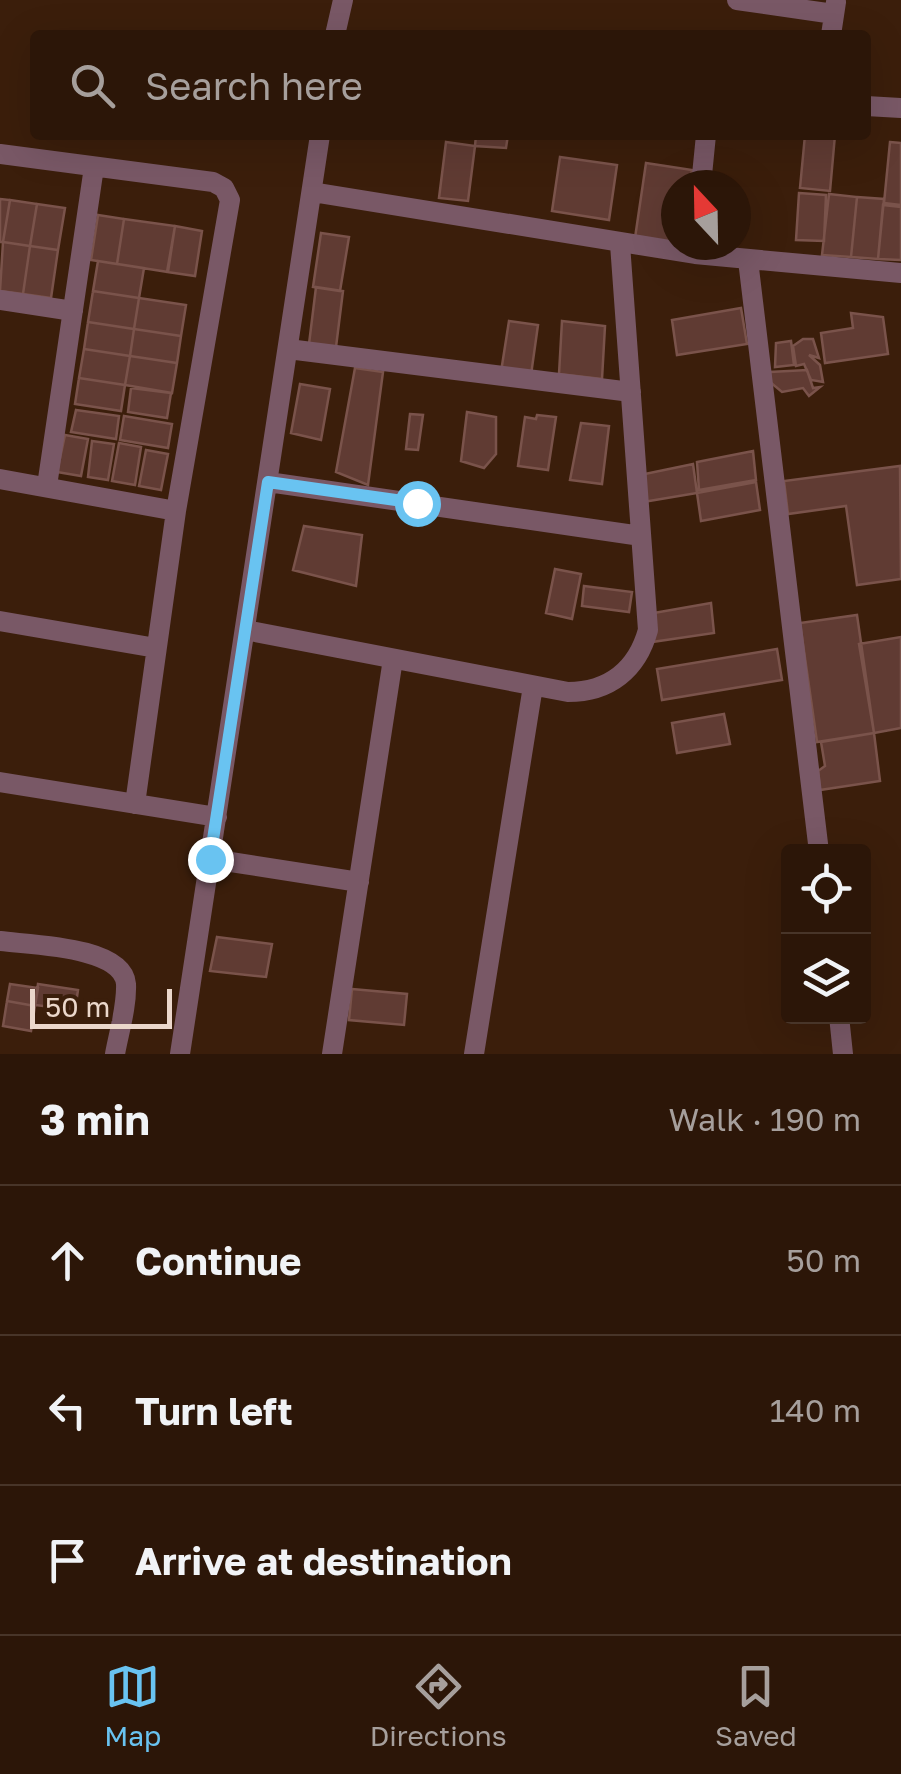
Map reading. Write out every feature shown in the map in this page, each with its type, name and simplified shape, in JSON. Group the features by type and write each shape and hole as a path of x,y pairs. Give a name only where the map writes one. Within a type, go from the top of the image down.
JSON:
{"street":[{"path":"335,30 343,0"},
{"path":"737,0 834,16"},
{"path":"871,106 901,108"},
{"path":"180,1054 319,140"},
{"path":"702,170 706,140"},
{"path":"0,154 213,182 224,188 230,200 176,512 135,804"},
{"path":"47,486 94,167"},
{"path":"312,192 620,244 661,247"},
{"path":"246,630 568,692 599,688 636,660 648,630 620,244"},
{"path":"818,844 748,260 901,273"},
{"path":"0,300 73,311"},
{"path":"288,349 631,392"},
{"path":"0,479 176,512"},
{"path":"268,482 641,536"},
{"path":"0,621 156,648"},
{"path":"332,1054 393,659"},
{"path":"474,1054 533,686"},
{"path":"0,782 217,817"},
{"path":"210,859 359,882"},
{"path":"0,941 113,960 126,985 115,1054"},
{"path":"840,1024 843,1054"}],"building":[{"path":"476,140 507,140 506,148 475,146"},
{"path":"805,140 835,140 830,191 800,188"},
{"path":"446,142 475,146 468,201 439,198"},
{"path":"890,142 901,143 901,205 884,203"},
{"path":"560,157 617,165 609,220 552,211"},
{"path":"646,163 692,170 661,170 661,242 635,238"},
{"path":"799,193 826,195 824,241 796,240"},
{"path":"829,194 857,197 851,257 822,255"},
{"path":"857,197 884,199 878,259 851,257"},
{"path":"0,199 10,200 3,242 0,242"},
{"path":"10,200 37,204 30,246 3,242"},
{"path":"37,204 65,208 58,250 30,246"},
{"path":"883,205 901,207 901,260 878,259"},
{"path":"98,215 124,219 117,264 91,260"},
{"path":"124,219 175,226 168,272 117,264"},
{"path":"175,226 202,231 195,276 167,272"},
{"path":"321,233 349,237 340,291 313,287"},
{"path":"3,242 30,246 23,294 0,291"},
{"path":"30,246 58,250 51,298 23,294"},
{"path":"98,261 144,268 139,298 93,291"},
{"path":"316,287 343,291 336,347 309,344"},
{"path":"93,291 139,298 134,329 88,322"},
{"path":"139,298 186,305 181,336 134,329"},
{"path":"741,308 747,344 677,355 672,320"},
{"path":"851,313 883,317 888,354 825,363 821,333 853,328"},
{"path":"509,321 538,325 531,375 501,372"},
{"path":"562,321 605,326 602,379 559,374"},
{"path":"88,322 134,329 130,356 84,349"},
{"path":"134,329 181,336 177,363 130,356"},
{"path":"803,339 813,339 819,358 809,355 820,365 823,382 811,380 804,364 796,366 793,346"},
{"path":"791,341 794,365 775,367 776,343"},
{"path":"84,349 130,356 125,385 79,378"},
{"path":"130,356 177,363 172,393 125,385"},
{"path":"355,368 383,372 368,485 336,472"},
{"path":"807,370 813,388 820,387 809,396 803,388 782,392 770,382 770,372"},
{"path":"79,378 125,385 121,411 75,404"},
{"path":"300,384 330,389 321,440 291,433"},
{"path":"131,388 171,393 167,418 128,412"},
{"path":"76,410 119,416 116,439 71,432"},
{"path":"467,412 496,417 496,454 484,468 461,461"},
{"path":"410,414 423,415 418,450 406,449"},
{"path":"537,415 556,417 548,470 518,466 525,417 536,419"},
{"path":"124,416 172,424 168,448 120,440"},
{"path":"581,423 609,426 602,484 570,480"},
{"path":"65,435 88,439 81,476 57,472"},
{"path":"92,441 114,444 108,480 88,477"},
{"path":"119,443 141,447 135,485 112,481"},
{"path":"146,450 168,454 161,490 139,486"},
{"path":"753,451 756,480 699,490 697,462"},
{"path":"693,464 697,493 643,502 640,475"},
{"path":"900,466 901,579 857,585 846,506 788,514 784,481"},
{"path":"756,482 760,510 701,521 697,493"},
{"path":"304,526 362,535 356,586 293,570"},
{"path":"555,569 581,574 572,619 546,613"},
{"path":"584,586 632,592 629,612 582,606"},
{"path":"711,603 714,633 652,642 648,614"},
{"path":"857,615 874,733 817,742 800,623"},
{"path":"901,637 901,728 874,733 859,644"},
{"path":"777,649 782,680 662,700 657,669"},
{"path":"724,714 730,744 677,753 672,723"},
{"path":"874,733 880,781 820,790 818,771 825,766 821,742"},
{"path":"217,937 272,944 266,977 210,971"},
{"path":"10,984 38,988 35,1006 7,1001"},
{"path":"38,984 78,990 75,1010 35,1005"},
{"path":"352,989 407,994 404,1025 349,1020"},
{"path":"7,1001 35,1006 31,1031 3,1026"}],"route":[{"path":"210,859 268,482 417,503"}]}
